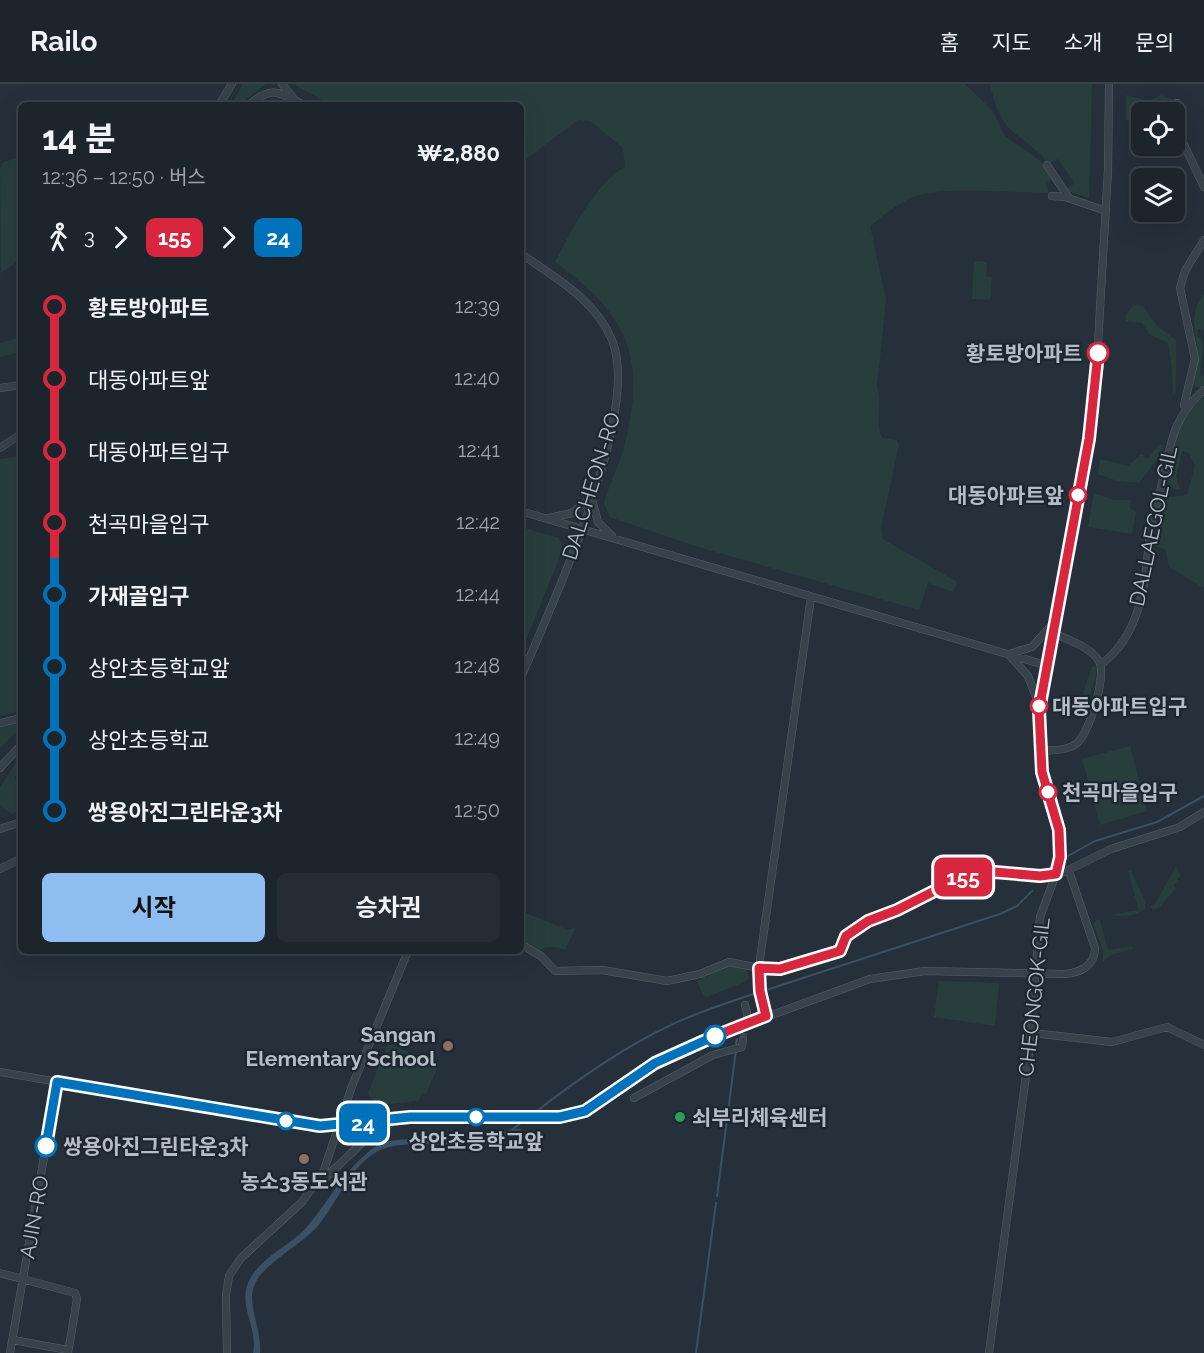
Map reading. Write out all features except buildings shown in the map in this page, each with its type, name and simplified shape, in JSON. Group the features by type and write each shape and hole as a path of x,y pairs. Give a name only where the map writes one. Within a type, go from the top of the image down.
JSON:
{"street":[{"path":"221,102 232,84"},
{"path":"282,84 296,101"},
{"path":"1039,710 1092,418 1106,211 1109,84"},
{"path":"253,102 269,91 296,101"},
{"path":"1185,147 1204,187"},
{"path":"1047,165 1069,198"},
{"path":"1052,196 1069,198 1106,211"},
{"name":"DALLAEGOL-GIL","path":"1101,664 1127,638 1140,602 1148,566 1151,522 1162,485 1168,446 1182,413 1195,359 1181,304 1180,288 1185,271 1204,240"},
{"name":"DALCHEON-RO","path":"524,256 584,300 606,330 615,350 618,384 614,416 581,529 524,670"},
{"name":"DALLAEGOL-GIL","path":"1182,413 1189,402 1204,390"},
{"path":"0,448 18,436"},
{"path":"540,517 572,513 592,495"},
{"path":"592,495 593,510 598,522 610,535 620,541"},
{"path":"524,512 1046,664"},
{"path":"766,1016 762,1002 759,968 811,597"},
{"path":"1006,653 1020,652 1032,647 1043,637 1054,618"},
{"path":"1039,751 1073,746 1083,737 1102,675 1101,664 1088,650 1052,632"},
{"path":"1006,653 1018,662 1032,683 1039,710"},
{"name":"CHEONGOK-GIL","path":"989,1353 1032,1033 1040,917 1060,857 1059,830 1042,772 1039,751 1039,710"},
{"path":"0,723 18,719"},
{"path":"0,768 18,748"},
{"path":"524,946 541,957 555,971 616,972 661,981 700,974 729,962 759,968 780,969 840,951 846,936 868,921 897,910 968,874 995,872 1040,876 1069,871 1111,849 1180,827 1204,812"},
{"path":"0,829 18,823"},
{"path":"0,869 18,860"},
{"path":"0,1072 320,1126 401,1118 568,1117 585,1111 668,1056 855,983 890,974 925,971 1075,973 1086,967 1095,957 1094,942 1069,871"},
{"path":"311,1191 325,1169 338,1126 407,954"},
{"path":"1032,1033 1112,1042 1167,1028 1204,1046"},
{"path":"634,1098 713,1056 726,1050 742,1047 743,1040"},
{"name":"AJIN-RO","path":"10,1353 57,1082"},
{"path":"227,1353 226,1288 231,1272 246,1253 282,1222 311,1191 372,1134 401,1118"},
{"path":"0,1273 75,1293 77,1299 68,1351 13,1340"}],"green space":[{"path":"243,84 266,84 242,102 233,102"},
{"path":"293,84 965,84 992,110 1005,136 1040,161 1053,177 1047,183 1049,193 960,190 926,193 902,203 870,226 886,300 877,386 879,425 882,438 897,440 899,445 881,528 883,539 957,582 953,592 928,583 919,610 695,546 610,517 604,503 622,454 631,415 632,363 626,341 600,301 555,262 594,196 614,174 625,167 623,148 590,121 578,120 524,161 524,102 326,102"},
{"path":"990,84 1092,84 1089,198 1067,189 1075,183 1058,159 1049,164 1006,125 1000,115"},
{"path":"1126,95 1148,101 1161,95 1173,100 1173,102 1131,102 1131,121 1126,120"},
{"path":"18,157 18,261 1,273 0,168 4,162"},
{"path":"974,261 987,262 986,276 992,277 990,300 972,299"},
{"path":"1204,294 1204,330 1198,329 1197,337 1201,338 1203,346 1200,375 1204,376 1204,385 1200,389 1193,385 1197,356 1194,315"},
{"path":"1134,305 1143,306 1157,326 1176,340 1176,391 1173,394 1171,359 1167,342 1150,335 1142,323 1126,321 1126,314"},
{"path":"18,338 18,353 0,357 0,343"},
{"path":"1204,398 1204,588 1169,567 1165,549 1154,546 1156,514 1163,498 1187,495 1195,466 1189,453 1182,451 1176,477 1180,489 1174,489 1166,480 1176,434 1187,414"},
{"path":"1159,444 1164,445 1161,454 1139,483 1117,481 1098,474 1100,459 1128,466 1141,454 1148,459"},
{"path":"18,456 18,712 0,716 0,459"},
{"path":"1094,493 1114,500 1131,500 1130,508 1136,512 1132,534 1088,527"},
{"path":"524,528 559,538 563,549 524,645"},
{"path":"1092,666 1098,668 1085,712 1082,711 1082,697"},
{"path":"16,724 18,730 0,748 0,726"},
{"path":"1130,746 1147,811 1100,825 1082,759"},
{"path":"16,762 18,765 15,779 18,782 18,810 12,814 0,805 0,787"},
{"path":"1176,866 1180,875 1174,886 1176,888 1160,907 1153,910 1150,906 1155,904"},
{"path":"1131,870 1145,902 1145,909 1128,916 1109,915 1139,910 1128,871"},
{"path":"524,912 568,930 576,927 565,950 549,947 539,951 524,942"},
{"path":"1096,920 1100,920 1108,950 1132,946 1133,949 1111,955 1103,962 1103,952 1094,924"},
{"path":"732,964 746,966 749,978 707,997 703,995 697,981"},
{"path":"939,981 999,983 995,1026 934,1017"},
{"path":"388,1044 439,1064 426,1094 422,1093 418,1101 383,1103 372,1099 368,1093"}],"water":[{"path":"511,1129 522,1129 504,1139 487,1144 456,1146 407,1144 389,1147 366,1160 356,1170 317,1227 258,1278 252,1293 252,1301 260,1353 253,1353 253,1336 245,1294 251,1277 257,1268 305,1229 343,1178 366,1154 390,1141 421,1139 466,1141 496,1136"}],"waterway":[{"path":"1068,856 1095,841 1157,822 1204,796"},
{"path":"763,991 1000,914 1017,906 1032,891"},
{"path":"532,1115 599,1066 653,1034 692,1016 757,993"},
{"path":"736,1044 737,1039"},
{"path":"717,1196 736,1050"},
{"path":"513,1129 525,1120"},
{"path":"696,1353 716,1203"}],"tunnel":[{"path":"743,1040 747,1013"}],"bus line":[{"name":"155","path":"715,1036 766,1016 760,991 759,968 780,969 840,951 843,949 845,937 868,921 897,910 968,874 995,872 1040,876 1056,874 1060,857 1059,830 1042,772 1039,751 1039,710 1089,439 1098,353"},
{"name":"24","path":"46,1146 57,1082 329,1127 410,1117 568,1117 585,1111 655,1063 690,1045 715,1036"}],"place":[{"name":"황토방아파트","path":"1098,353"},
{"name":"대동아파트앞","path":"1078,495"},
{"name":"대동아파트입구","path":"1039,706"},
{"name":"천곡마을입구","path":"1048,792"},
{"name":"Sangan Elementary School","path":"448,1046"},
{"name":"상안초등학교앞","path":"476,1117"},
{"name":"쇠부리체육센터","path":"680,1117"},
{"name":"쌍용아진그린타운3차","path":"46,1146"},
{"name":"농소3동도서관","path":"304,1159"}]}
